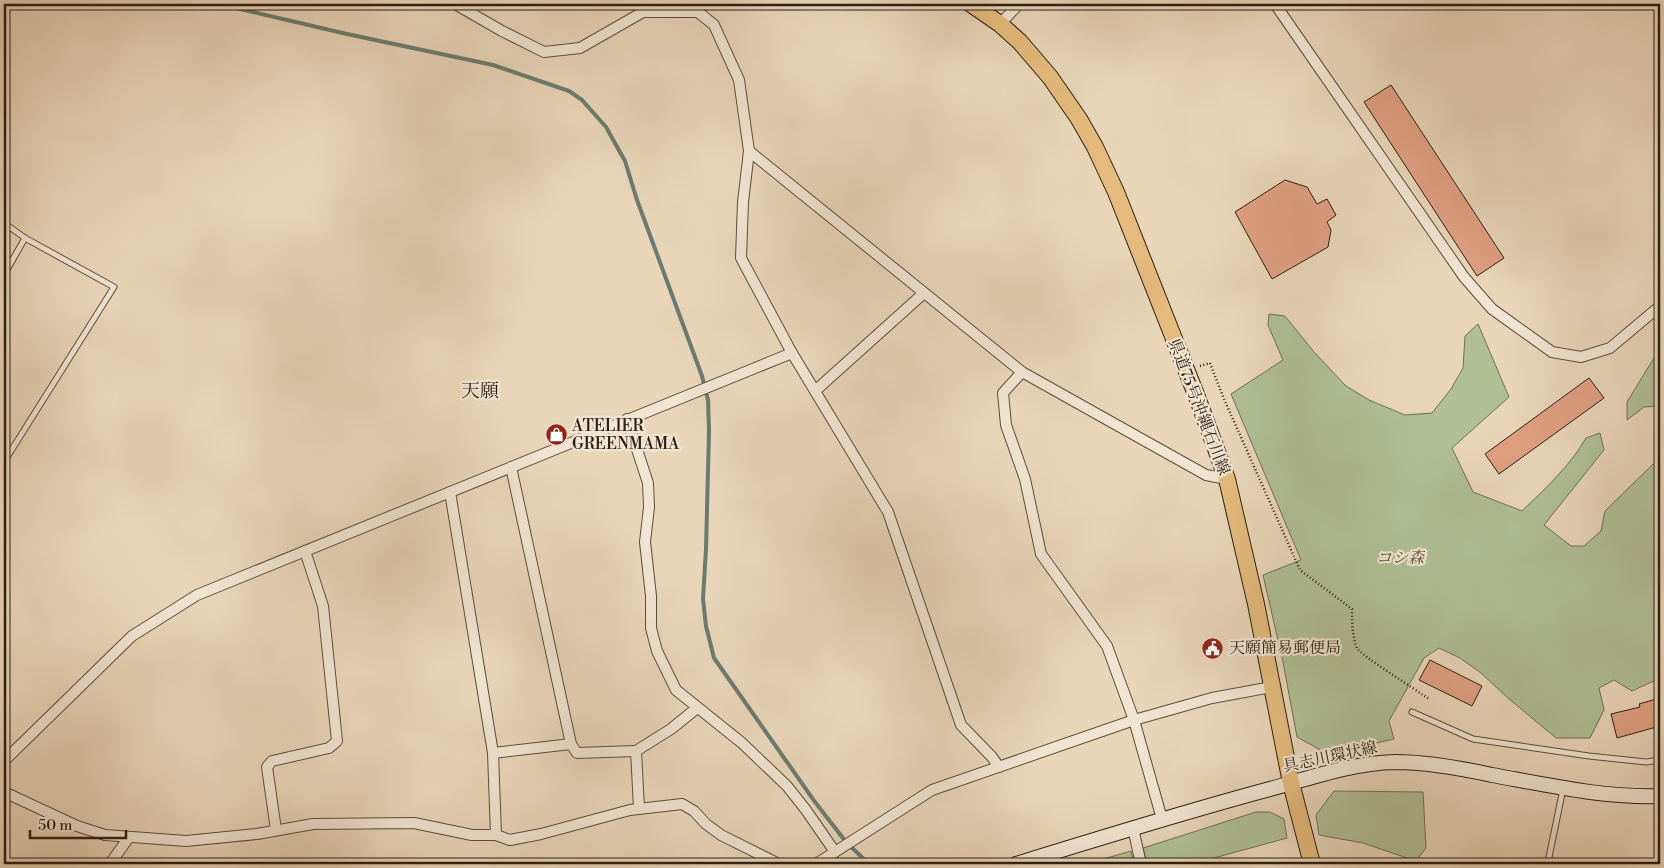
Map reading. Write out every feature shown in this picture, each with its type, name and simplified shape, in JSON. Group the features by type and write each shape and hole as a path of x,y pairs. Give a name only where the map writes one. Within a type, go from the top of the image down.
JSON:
{"main road":[{"name":"県道75号沖縄石川線","path":"971,4 1000,24 1020,42 1050,78 1096,147 1116,192 1227,478 1256,604 1291,783 1312,864"},
{"name":"具志川環状線","path":"1016,864 1162,819 1291,783 1358,766 1395,762 1451,767 1564,788 1642,797 1660,796"}],"street":[{"path":"455,4 544,52 580,48 643,12 698,12 714,25 739,80 749,151 743,202 741,258 792,353 888,512 961,726 992,757 999,768"},
{"path":"1000,24 1019,4"},
{"path":"1275,4 1464,277 1492,309 1552,352 1581,356 1610,348 1660,306"},
{"path":"749,151 1022,372 1206,475 1227,478"},
{"path":"815,391 924,293"},
{"path":"4,761 132,636 198,595 792,353"},
{"path":"1022,372 1003,393 1006,426 1025,479 1041,554 1107,646 1134,720 1162,819"},
{"path":"628,419 648,483 649,507 645,542 651,596 651,628 657,651 676,690 742,743 787,786 835,852"},
{"path":"512,467 571,744 577,754 636,751 671,729 697,708"},
{"path":"450,492 493,753 496,835"},
{"path":"276,830 267,767 272,761 329,748 337,741 323,606 305,551"},
{"path":"816,864 932,790 1134,720 1212,698 1272,687"},
{"path":"493,753 571,744"},
{"path":"636,751 639,808"},
{"path":"4,792 76,826 105,835 186,841 257,834 314,824 414,823 472,835 496,835 510,840 541,834 639,808 682,804 694,811 706,824 721,834 779,864"},
{"path":"1134,828 1141,864"},
{"path":"110,864 130,837"}],"lane":[{"path":"4,223 26,238 114,287 4,462"},
{"path":"4,275 26,238"},
{"path":"1412,712 1473,740 1589,756 1646,762 1660,760"},
{"path":"1549,864 1564,788"}],"path":[{"path":"1186,370 1210,363 1224,399 1300,570 1352,609 1352,625 1357,650 1429,699"}],"green space":[{"name":"コシ森","path":"1269,314 1285,316 1314,352 1346,386 1369,400 1405,415 1432,413 1451,389 1463,368 1465,336 1478,324 1509,397 1452,448 1473,492 1522,511 1565,468 1586,438 1600,433 1604,450 1544,525 1571,546 1584,546 1601,531 1605,511 1653,464 1660,465 1660,678 1632,691 1614,680 1599,688 1604,710 1590,738 1556,738 1481,673 1460,658 1439,648 1424,658 1389,721 1394,739 1324,752 1297,737 1283,662 1263,575 1301,560 1231,394 1283,360 1268,325"},
{"path":"1660,348 1660,406 1644,407 1627,420 1627,402"},
{"path":"1334,791 1423,792 1426,848 1416,861 1363,843 1319,835 1316,815"},
{"path":"1256,812 1270,812 1284,819 1287,838 1192,864 1147,864 1143,848"},
{"path":"1131,851 1134,864 1086,864"}],"building":[{"path":"1391,85 1504,258 1477,276 1364,102"},
{"path":"1285,180 1307,187 1317,204 1327,199 1336,215 1327,222 1331,230 1328,247 1272,279 1235,212"},
{"path":"1589,378 1604,398 1499,474 1485,454"},
{"path":"1430,660 1482,686 1472,706 1419,680"},
{"path":"1660,698 1660,726 1617,738 1611,714 1640,707 1639,704"}],"waterway":[{"path":"219,4 493,65 569,91 582,100 606,127 625,161 637,200 702,376 708,400 709,431 703,599 706,626 714,658 815,802 846,842 869,864"}],"place":[{"name":"ATELIER GREENMAMA","path":"556,435"},
{"name":"天願簡易郵便局","path":"1213,648"}],"district":[{"name":"天願","path":"480,391"}]}
